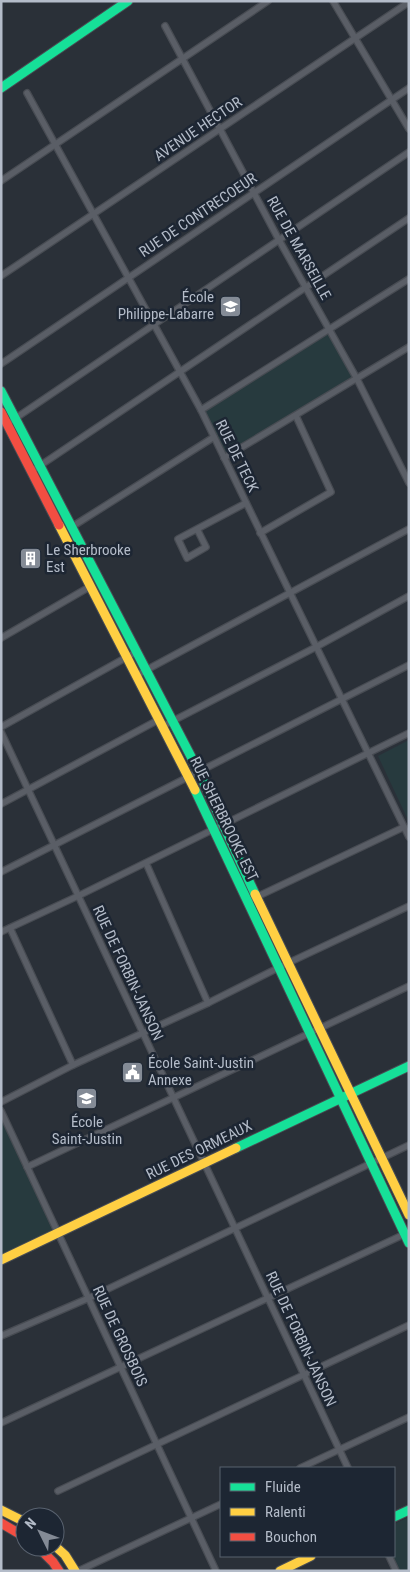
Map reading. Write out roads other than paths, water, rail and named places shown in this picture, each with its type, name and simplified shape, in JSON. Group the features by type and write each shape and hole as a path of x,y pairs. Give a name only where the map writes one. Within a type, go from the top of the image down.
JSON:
{"main road":[{"path":"1,88 128,1"},
{"name":"RUE SHERBROOKE EST","path":"1,390 73,526 132,654 137,675 189,777 218,827 284,965 319,1028 351,1093 409,1215"},
{"name":"RUE SHERBROOKE EST","path":"1,412 91,586 132,654 146,671 173,721 199,772 218,827"},
{"name":"RUE SHERBROOKE EST","path":"284,965 310,1032 406,1233 409,1243"},
{"name":"RUE DES ORMEAUX","path":"1,1260 409,1066"},
{"path":"1,1510 15,1516"},
{"path":"395,1517 409,1510"},
{"path":"1,1523 15,1531"},
{"path":"65,1556 76,1571"},
{"path":"48,1557 59,1571"},
{"path":"280,1571 309,1557"}],"street":[{"path":"1,181 268,1"},
{"path":"333,1 409,129"},
{"name":"AVENUE HECTOR","path":"1,276 409,2"},
{"name":"RUE DE MARSEILLE","path":"165,26 279,240 357,379 409,483"},
{"name":"RUE DE CONTRECOEUR","path":"1,364 409,88"},
{"name":"RUE DE TECK","path":"27,93 201,410 409,838"},
{"path":"7,424 409,152"},
{"path":"32,471 409,218"},
{"path":"201,410 409,279"},
{"path":"224,458 409,347"},
{"path":"260,533 331,492 296,416"},
{"path":"63,531 214,437"},
{"path":"197,529 206,547 187,558 178,539 246,503"},
{"path":"137,675 409,529"},
{"path":"1,638 91,586"},
{"path":"1,804 161,722 173,721 316,647 409,596"},
{"path":"1,728 132,654"},
{"path":"1,872 409,665"},
{"name":"RUE DE FORBIN-JANSON","path":"1,732 348,1467"},
{"path":"1,932 146,863 409,733"},
{"path":"252,899 404,827"},
{"path":"146,863 208,1003"},
{"path":"1,1102 409,906"},
{"path":"10,928 73,1066"},
{"path":"27,1167 409,986"},
{"name":"RUE DE GROSBOIS","path":"1,1111 216,1571"},
{"path":"1,1336 89,1298 409,1145"},
{"path":"1,1423 406,1233"},
{"path":"58,1491 409,1325"},
{"path":"302,1467 409,1418"},
{"path":"76,1571 220,1504"},
{"path":"389,1557 396,1571"}],"place":[{"name":"École Philippe-Labarre","path":"230,306"},
{"name":"Le Sherbrooke Est","path":"30,559"},
{"name":"École Saint-Justin Annexe","path":"132,1072"},
{"name":"École Saint-Justin","path":"87,1099"}]}
